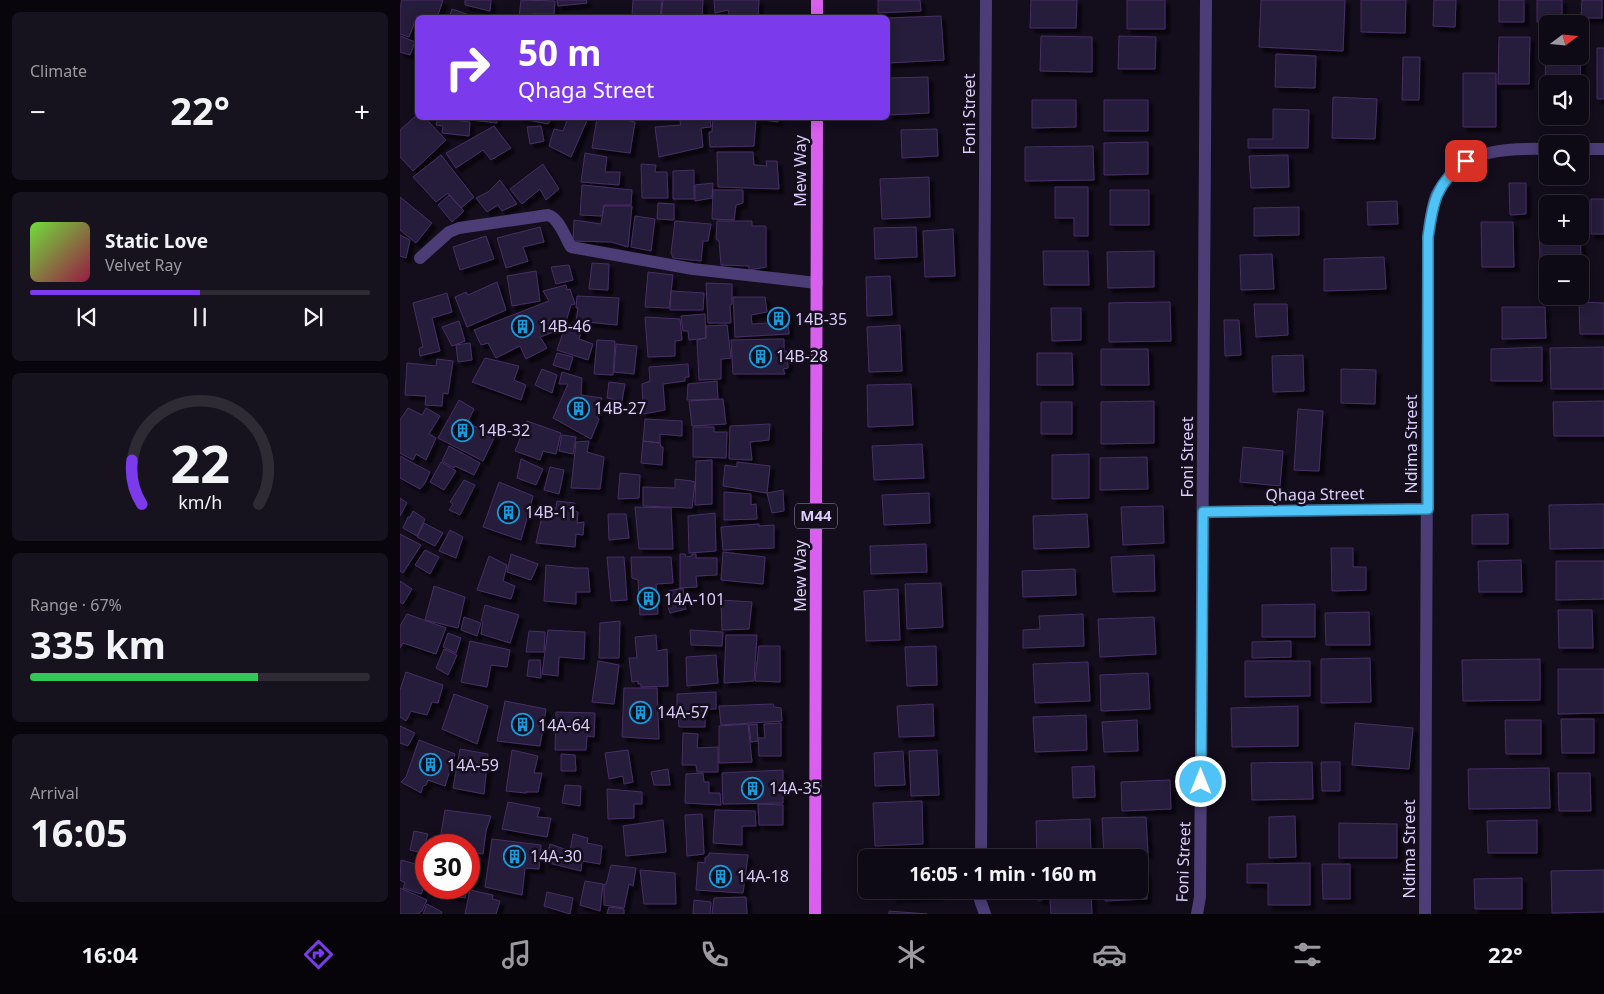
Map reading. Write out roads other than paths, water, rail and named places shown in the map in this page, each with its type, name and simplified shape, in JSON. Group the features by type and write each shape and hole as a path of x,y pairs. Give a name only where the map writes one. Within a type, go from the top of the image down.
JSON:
{"main road":[{"path":"817,0 817,15"},
{"name":"Mew Way","path":"815,914 817,120"}],"street":[{"name":"Foni Street","path":"980,849 986,0"},
{"name":"Foni Street","path":"1197,914 1200,897 1206,0"},
{"name":"Ndima Street","path":"1424,914 1428,509 1428,237 1435,197 1455,169 1466,161 1499,151 1517,148 1539,149"},
{"path":"1589,149 1604,149"},
{"path":"420,258 449,232 459,228 548,215 552,216 559,225 571,247 693,269 817,283"},
{"name":"Qhaga Street","path":"1203,512 1428,509"},
{"path":"980,899 985,914"}],"place":[{"name":"14B-35","path":"779,319"},
{"name":"14B-46","path":"523,326"},
{"name":"14B-28","path":"760,356"},
{"name":"14B-27","path":"578,408"},
{"name":"14B-32","path":"462,430"},
{"name":"14B-11","path":"509,512"},
{"name":"14A-101","path":"648,599"},
{"name":"14A-57","path":"641,712"},
{"name":"14A-64","path":"522,725"},
{"name":"14A-59","path":"431,765"},
{"name":"14A-35","path":"753,788"},
{"name":"14A-30","path":"514,856"},
{"name":"14A-18","path":"721,876"}]}
